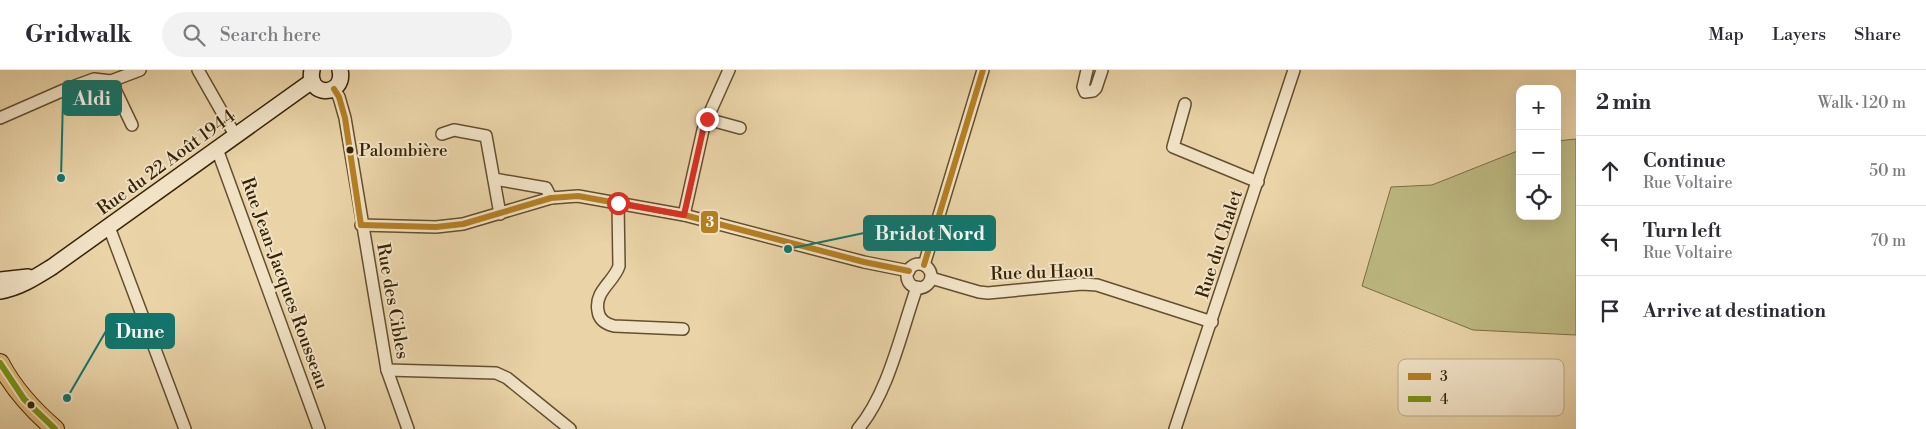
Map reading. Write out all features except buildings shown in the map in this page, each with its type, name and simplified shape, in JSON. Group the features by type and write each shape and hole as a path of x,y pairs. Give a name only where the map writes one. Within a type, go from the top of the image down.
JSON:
{"main road":[{"path":"0,363 14,385 55,429"}],"street":[{"path":"0,118 94,79 111,81 140,70"},
{"path":"198,70 235,135"},
{"path":"312,76 314,86 323,91 334,89 341,79 340,70"},
{"path":"684,215 703,130 729,70"},
{"path":"924,265 983,70"},
{"path":"1087,70 1083,87 1085,92 1089,93 1096,88 1102,70"},
{"name":"Rue du Chalet","path":"1175,429 1294,70"},
{"name":"Rue du 22 Août 1944","path":"0,291 11,290 42,273 109,227 217,150 312,76"},
{"path":"111,81 132,125"},
{"name":"Rue des Cibles","path":"334,89 339,97 345,118 387,370 408,429"},
{"path":"1185,104 1173,147 1258,182"},
{"path":"707,119 740,128"},
{"path":"442,134 454,130 486,136 500,214"},
{"name":"Rue Jean-Jacques Rousseau","path":"217,150 319,429"},
{"path":"494,179 546,188 551,198"},
{"path":"362,224 436,227 462,224 551,198 578,196 684,215 880,266 908,271"},
{"path":"618,203 620,266 616,275 608,282 599,295 598,314 607,324 614,326 683,329"},
{"path":"109,227 185,429"},
{"path":"915,265 924,265 930,270 931,278 926,285 917,287 909,281 908,271 915,265"},
{"name":"Rue du 22 Août 1944","path":"0,280 24,278 42,273"},
{"name":"Rue du Haou","path":"931,278 988,293 1082,284 1097,285 1212,322"},
{"path":"858,429 868,418 886,378 917,287"},
{"path":"387,370 496,373 507,378 570,429"}],"shaded area":[{"path":"1576,139 1576,335 1473,330 1362,286 1391,187 1432,185 1516,152 1516,220 1561,220 1561,141"}],"transit line":[{"name":"3","path":"924,265 983,70"},
{"name":"3","path":"334,89 339,97 345,118 361,225"},
{"name":"3","path":"361,225 436,227 463,224 551,198 578,196 684,215 864,262 909,271"},
{"name":"4","path":"0,363 24,399 55,429"}],"place":[{"name":"Palombière","path":"350,150"},
{"name":"Aldi","path":"61,178"},
{"name":"Bridot Nord","path":"788,249"},
{"name":"Dune","path":"67,398"}],"route":[{"path":"618,203 684,215 707,119"}]}
